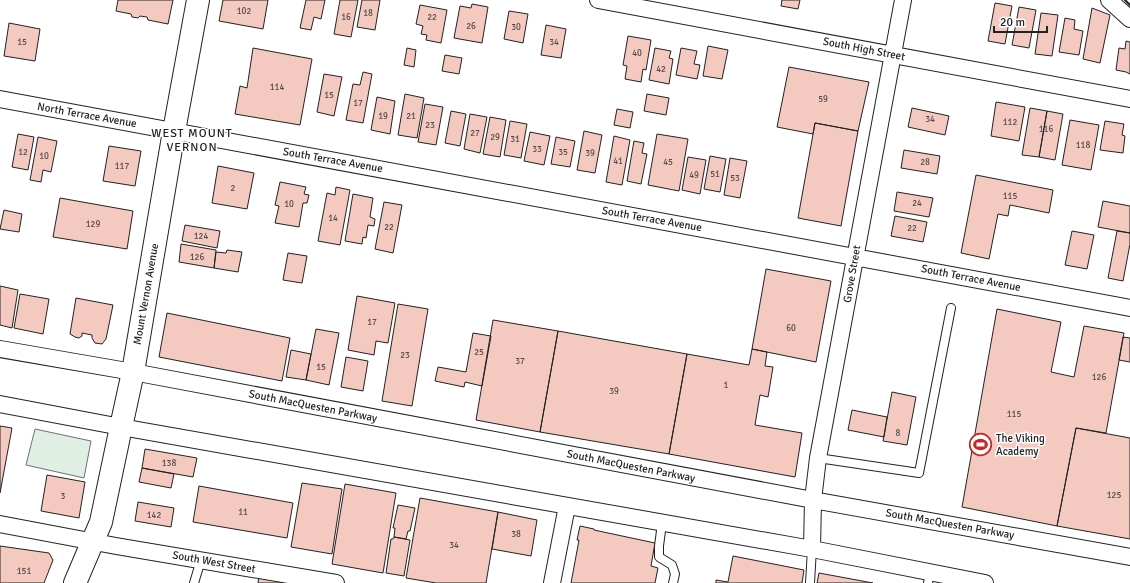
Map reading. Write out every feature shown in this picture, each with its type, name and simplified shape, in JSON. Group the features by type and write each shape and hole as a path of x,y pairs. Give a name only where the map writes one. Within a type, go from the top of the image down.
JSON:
{"main road":[{"name":"Mount Vernon Avenue","path":"77,583 92,541 101,522 133,372 198,0"}],"street":[{"name":"South High Street","path":"598,0 1130,99"},
{"name":"Grove Street","path":"812,549 814,500 818,458 903,0"},
{"path":"1109,0 1130,19"},
{"name":"North Terrace Avenue","path":"0,99 174,131"},
{"name":"South Terrace Avenue","path":"174,131 1130,308"},
{"name":"South MacQuesten Parkway","path":"0,349 133,372 1130,558"},
{"path":"0,404 121,427 812,549 929,578 977,582"},
{"path":"552,583 567,506"},
{"name":"South West Street","path":"0,524 336,583"}],"lane":[{"path":"818,458 919,473 951,308"},
{"path":"662,523 658,557 672,565 675,574 673,583"},
{"path":"810,583 812,549"},
{"path":"194,583 201,560"}],"green space":[{"path":"35,429 91,441 84,478 26,465"}],"building":[{"path":"118,0 173,0 168,24 148,20 147,17 132,17 131,14 116,11"},
{"path":"223,0 268,0 263,29 219,21"},
{"path":"306,0 325,0 321,19 314,17 311,30 300,28"},
{"path":"340,0 358,0 351,37 334,34"},
{"path":"362,0 380,0 375,30 357,27"},
{"path":"782,0 800,0 798,9 781,6"},
{"path":"995,3 1012,6 1005,44 988,41"},
{"path":"472,4 488,7 482,43 454,38 460,6 471,8"},
{"path":"420,5 447,10 441,43 426,40 427,35 421,34 423,26 416,24"},
{"path":"1019,7 1036,10 1029,48 1012,45"},
{"path":"1092,8 1110,15 1100,63 1083,59"},
{"path":"509,11 528,14 523,43 504,39"},
{"path":"1041,13 1058,15 1052,56 1035,54"},
{"path":"1065,18 1075,20 1074,29 1083,31 1079,55 1059,52"},
{"path":"9,23 40,29 35,61 4,56"},
{"path":"546,25 566,29 561,58 541,55"},
{"path":"628,36 651,40 646,70 643,69 641,82 625,79 627,66 623,65"},
{"path":"1126,41 1130,42 1130,74 1116,70 1119,48 1125,49"},
{"path":"708,46 728,50 722,79 703,76"},
{"path":"253,48 312,59 300,125 235,114 240,86 247,88"},
{"path":"407,48 416,50 414,67 404,65"},
{"path":"655,48 671,51 669,58 673,59 669,84 649,80"},
{"path":"681,48 697,51 694,64 700,65 697,79 676,75"},
{"path":"445,55 462,58 459,74 442,71"},
{"path":"789,67 869,82 858,131 815,123 813,134 777,127"},
{"path":"363,72 372,74 363,123 346,120 353,84 360,85"},
{"path":"324,74 342,77 334,116 317,112"},
{"path":"405,94 424,98 417,138 398,135"},
{"path":"647,94 669,98 666,115 644,111"},
{"path":"377,97 395,101 390,134 371,130"},
{"path":"996,102 1025,107 1019,141 991,136"},
{"path":"425,104 443,107 436,145 418,142"},
{"path":"912,108 949,116 945,135 908,127"},
{"path":"1030,108 1047,111 1039,157 1022,155"},
{"path":"617,109 633,112 630,128 614,125"},
{"path":"451,111 466,114 460,146 445,143"},
{"path":"1047,111 1063,114 1055,160 1039,157"},
{"path":"470,114 487,117 480,153 464,149"},
{"path":"490,117 506,120 500,157 483,154"},
{"path":"1070,120 1099,125 1091,170 1062,165"},
{"path":"510,121 527,124 521,158 504,155"},
{"path":"1105,121 1124,124 1122,135 1125,136 1123,153 1100,150"},
{"path":"815,123 858,131 841,226 798,218"},
{"path":"584,131 602,135 595,173 577,170"},
{"path":"530,132 550,136 544,165 524,161"},
{"path":"18,134 34,137 28,170 12,167"},
{"path":"657,134 688,139 679,191 648,185"},
{"path":"614,136 630,140 622,185 606,182"},
{"path":"38,137 57,141 51,172 43,170 41,182 30,180"},
{"path":"556,137 575,141 570,167 551,164"},
{"path":"634,141 644,143 642,153 647,154 641,184 627,181"},
{"path":"109,146 141,151 135,186 103,181"},
{"path":"904,150 940,156 937,174 901,168"},
{"path":"710,156 726,159 720,192 704,189"},
{"path":"688,157 706,160 700,194 682,190"},
{"path":"730,158 747,161 740,198 724,195"},
{"path":"218,166 254,173 247,209 212,203"},
{"path":"976,175 1053,190 1049,213 1010,205 1008,216 998,214 989,259 961,253"},
{"path":"280,182 306,187 304,194 309,195 307,203 303,203 299,227 275,223 279,206 275,205"},
{"path":"336,187 350,190 340,245 318,241 327,193 335,195"},
{"path":"897,192 933,198 929,217 894,211"},
{"path":"353,194 373,198 370,217 375,219 374,226 368,225 366,238 363,237 362,244 345,241"},
{"path":"60,198 133,211 127,249 53,237"},
{"path":"1103,201 1130,206 1130,233 1098,227"},
{"path":"384,202 402,205 393,253 375,249"},
{"path":"4,210 22,214 19,232 0,229"},
{"path":"895,216 927,222 923,242 891,236"},
{"path":"185,225 220,231 217,248 182,241"},
{"path":"1072,231 1094,235 1087,269 1065,265"},
{"path":"1117,231 1130,233 1130,244 1123,281 1108,278"},
{"path":"181,244 216,250 214,268 179,262"},
{"path":"227,250 242,252 238,272 214,268 216,252 226,253"},
{"path":"288,253 307,256 302,283 283,280"},
{"path":"766,269 831,281 816,362 752,349"},
{"path":"0,286 18,290 12,328 0,325"},
{"path":"20,294 49,299 43,334 14,328"},
{"path":"357,296 395,303 388,343 376,341 374,355 348,350"},
{"path":"76,298 113,305 106,339 102,344 95,343 92,335 82,333 82,336 79,338 70,334"},
{"path":"398,304 428,309 412,406 382,401"},
{"path":"997,309 1061,322 1051,372 1074,377 1084,326 1124,333 1106,433 1076,428 1057,526 962,507"},
{"path":"167,313 290,338 282,381 159,357"},
{"path":"493,320 558,331 540,432 476,420"},
{"path":"316,329 339,333 329,385 306,380"},
{"path":"558,331 687,354 669,454 540,432"},
{"path":"473,333 491,336 482,386 465,382 464,387 435,381 438,367 466,372"},
{"path":"1123,337 1130,338 1130,362 1119,360"},
{"path":"752,349 767,352 765,366 773,367 768,397 760,395 755,425 802,433 795,477 669,454 687,354 749,365"},
{"path":"291,350 311,354 306,380 286,377"},
{"path":"346,357 368,361 363,391 341,387"},
{"path":"892,392 916,397 907,445 883,441"},
{"path":"852,410 887,417 884,437 848,430"},
{"path":"0,426 12,428 0,493"},
{"path":"1076,428 1130,438 1130,539 1057,526"},
{"path":"145,449 197,458 193,477 142,468"},
{"path":"142,468 174,474 171,488 139,482"},
{"path":"47,475 85,482 79,518 41,511"},
{"path":"302,483 342,489 332,554 291,547"},
{"path":"345,484 396,493 383,573 332,564"},
{"path":"199,486 293,503 287,538 193,522"},
{"path":"420,498 498,512 486,583 436,583 406,578"},
{"path":"138,502 174,508 171,527 135,521"},
{"path":"398,505 415,508 410,531 408,531 406,539 394,537 395,528 393,528"},
{"path":"498,512 537,520 531,556 492,549"},
{"path":"580,526 655,543 651,566 658,568 655,583 571,583"},
{"path":"394,537 410,540 404,576 386,573 391,539"},
{"path":"0,546 49,553 53,560 44,583 0,583"},
{"path":"733,556 804,570 802,583 716,583 716,580 728,582"},
{"path":"819,573 873,583 817,583"},
{"path":"259,575 303,583 258,583"}],"wall":[{"path":"1125,0 1130,5"}],"place":[{"name":"The Viking Academy","path":"981,444"}],"district":[{"name":"WEST MOUNT VERNON","path":"192,140"}]}
